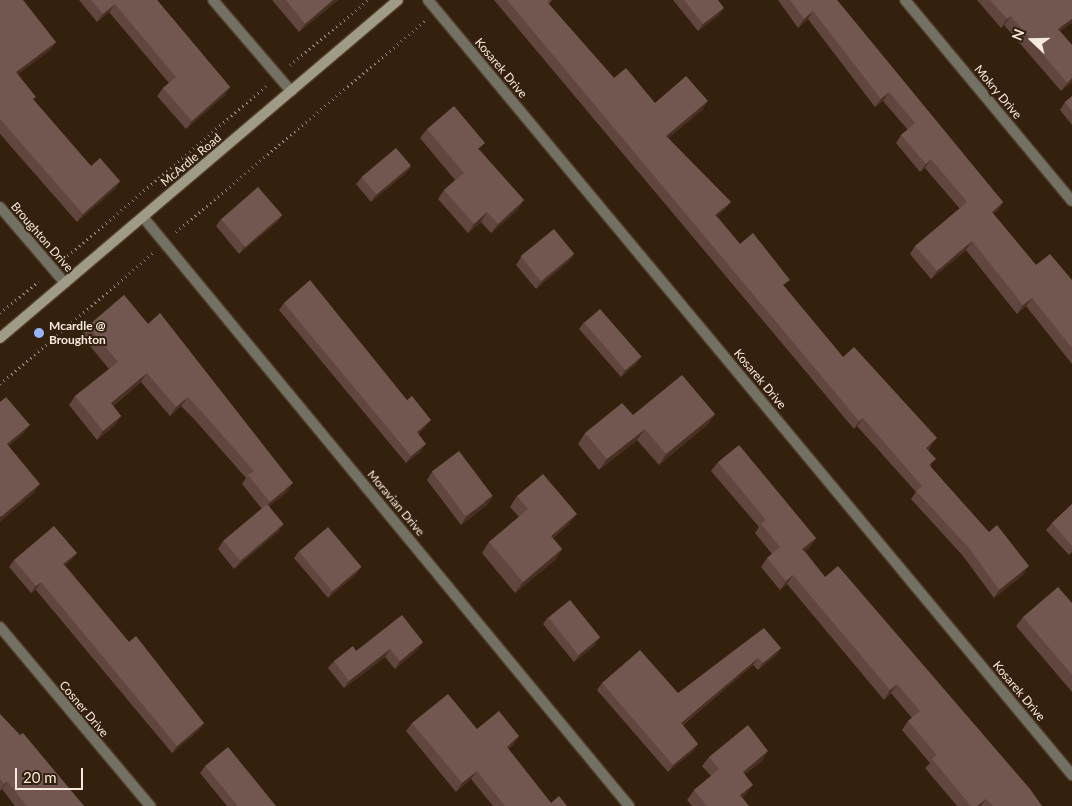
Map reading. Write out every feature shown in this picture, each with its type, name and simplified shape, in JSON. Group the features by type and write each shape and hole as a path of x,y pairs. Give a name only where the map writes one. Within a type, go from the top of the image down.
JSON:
{"main road":[{"name":"McArdle Road","path":"0,338 398,0"}],"street":[{"path":"214,0 291,91"},
{"name":"Kosarek Drive","path":"428,0 1072,774"},
{"name":"Mokry Drive","path":"905,0 1072,201"},
{"name":"Broughton Drive","path":"0,207 65,283"},
{"name":"Moravian Drive","path":"143,217 630,806"},
{"name":"Cosner Drive","path":"0,627 150,806"}],"path":[{"path":"0,313 368,0"},
{"path":"0,384 164,242 438,11"}],"building":[{"path":"0,0 23,0 56,42 16,72 36,97 33,99 91,166 100,158 120,181 83,214 0,119"},
{"path":"91,0 157,0 230,87 192,121 163,88 176,77 115,4 103,14"},
{"path":"286,0 333,0 305,24"},
{"path":"507,0 549,0 547,2 614,78 626,68 655,103 686,76 708,101 666,136 731,202 715,215 740,244 753,233 790,280 783,285 843,357 854,347 937,438 926,448 936,459 929,465 989,532 997,525 1029,566 999,590 969,548 916,491 922,486 863,418 859,421"},
{"path":"684,0 718,0 724,8 703,24"},
{"path":"790,0 837,0 1003,202 992,212 1036,265 1050,254 1072,280 1072,348 1032,298 1023,305 972,241 937,271 915,246 967,202 931,159 926,164 901,135 915,123 889,92 881,99 813,11 804,19"},
{"path":"990,0 1072,0 1072,19 1058,29 1072,45 1072,78 1067,83 1011,16 1007,19"},
{"path":"1072,96 1072,111 1065,102"},
{"path":"454,106 485,143 478,149 524,200 498,224 487,212 474,224 444,190 464,173 427,129"},
{"path":"396,148 411,166 376,195 362,177"},
{"path":"258,187 282,215 245,247 221,219"},
{"path":"554,229 574,254 541,281 521,256"},
{"path":"310,280 407,400 412,396 431,420 417,432 426,444 411,456 284,303"},
{"path":"124,295 148,324 160,313 293,483 270,502 248,475 254,471 188,397 176,407 147,373 111,403 121,416 103,431 75,396 118,362 88,326"},
{"path":"600,309 641,357 625,370 584,323"},
{"path":"682,375 715,414 666,454 645,429 607,459 585,433 622,403 633,415"},
{"path":"6,397 30,425 7,444 40,484 1,517 0,402"},
{"path":"739,445 816,538 802,549 825,577 838,566 1030,789 1042,806 993,806 986,799 977,806 971,806 932,759 937,755 908,721 920,711 897,684 890,690 793,575 786,581 767,558 780,547 761,524 766,520 718,462"},
{"path":"459,451 493,496 466,516 432,471"},
{"path":"543,474 577,514 551,536 562,549 523,582 489,542 528,509 517,496"},
{"path":"267,504 284,524 240,561 223,541"},
{"path":"1072,504 1072,546 1052,523"},
{"path":"54,526 77,553 63,564 129,642 136,636 204,723 177,746 41,582 36,586 14,560"},
{"path":"328,527 361,567 332,591 299,551"},
{"path":"1058,587 1072,603 1072,675 1023,617"},
{"path":"570,600 600,637 578,655 548,618"},
{"path":"402,615 423,642 400,661 390,649 349,681 334,661 353,646 356,651"},
{"path":"764,628 781,648 763,663 758,658 681,723 698,744 673,765 602,683 640,650 678,693"},
{"path":"448,694 477,729 499,711 519,736 507,747 551,803 559,796 567,806 505,806 477,771 462,783 412,723"},
{"path":"0,714 20,735 23,733 84,806 27,806 7,781 4,784 0,779"},
{"path":"748,725 768,751 743,772 753,785 740,795 749,806 707,806 694,790 719,769 709,757"},
{"path":"228,747 276,806 238,806 205,766"}],"place":[{"name":"Mcardle @ Broughton","path":"39,333"}]}
